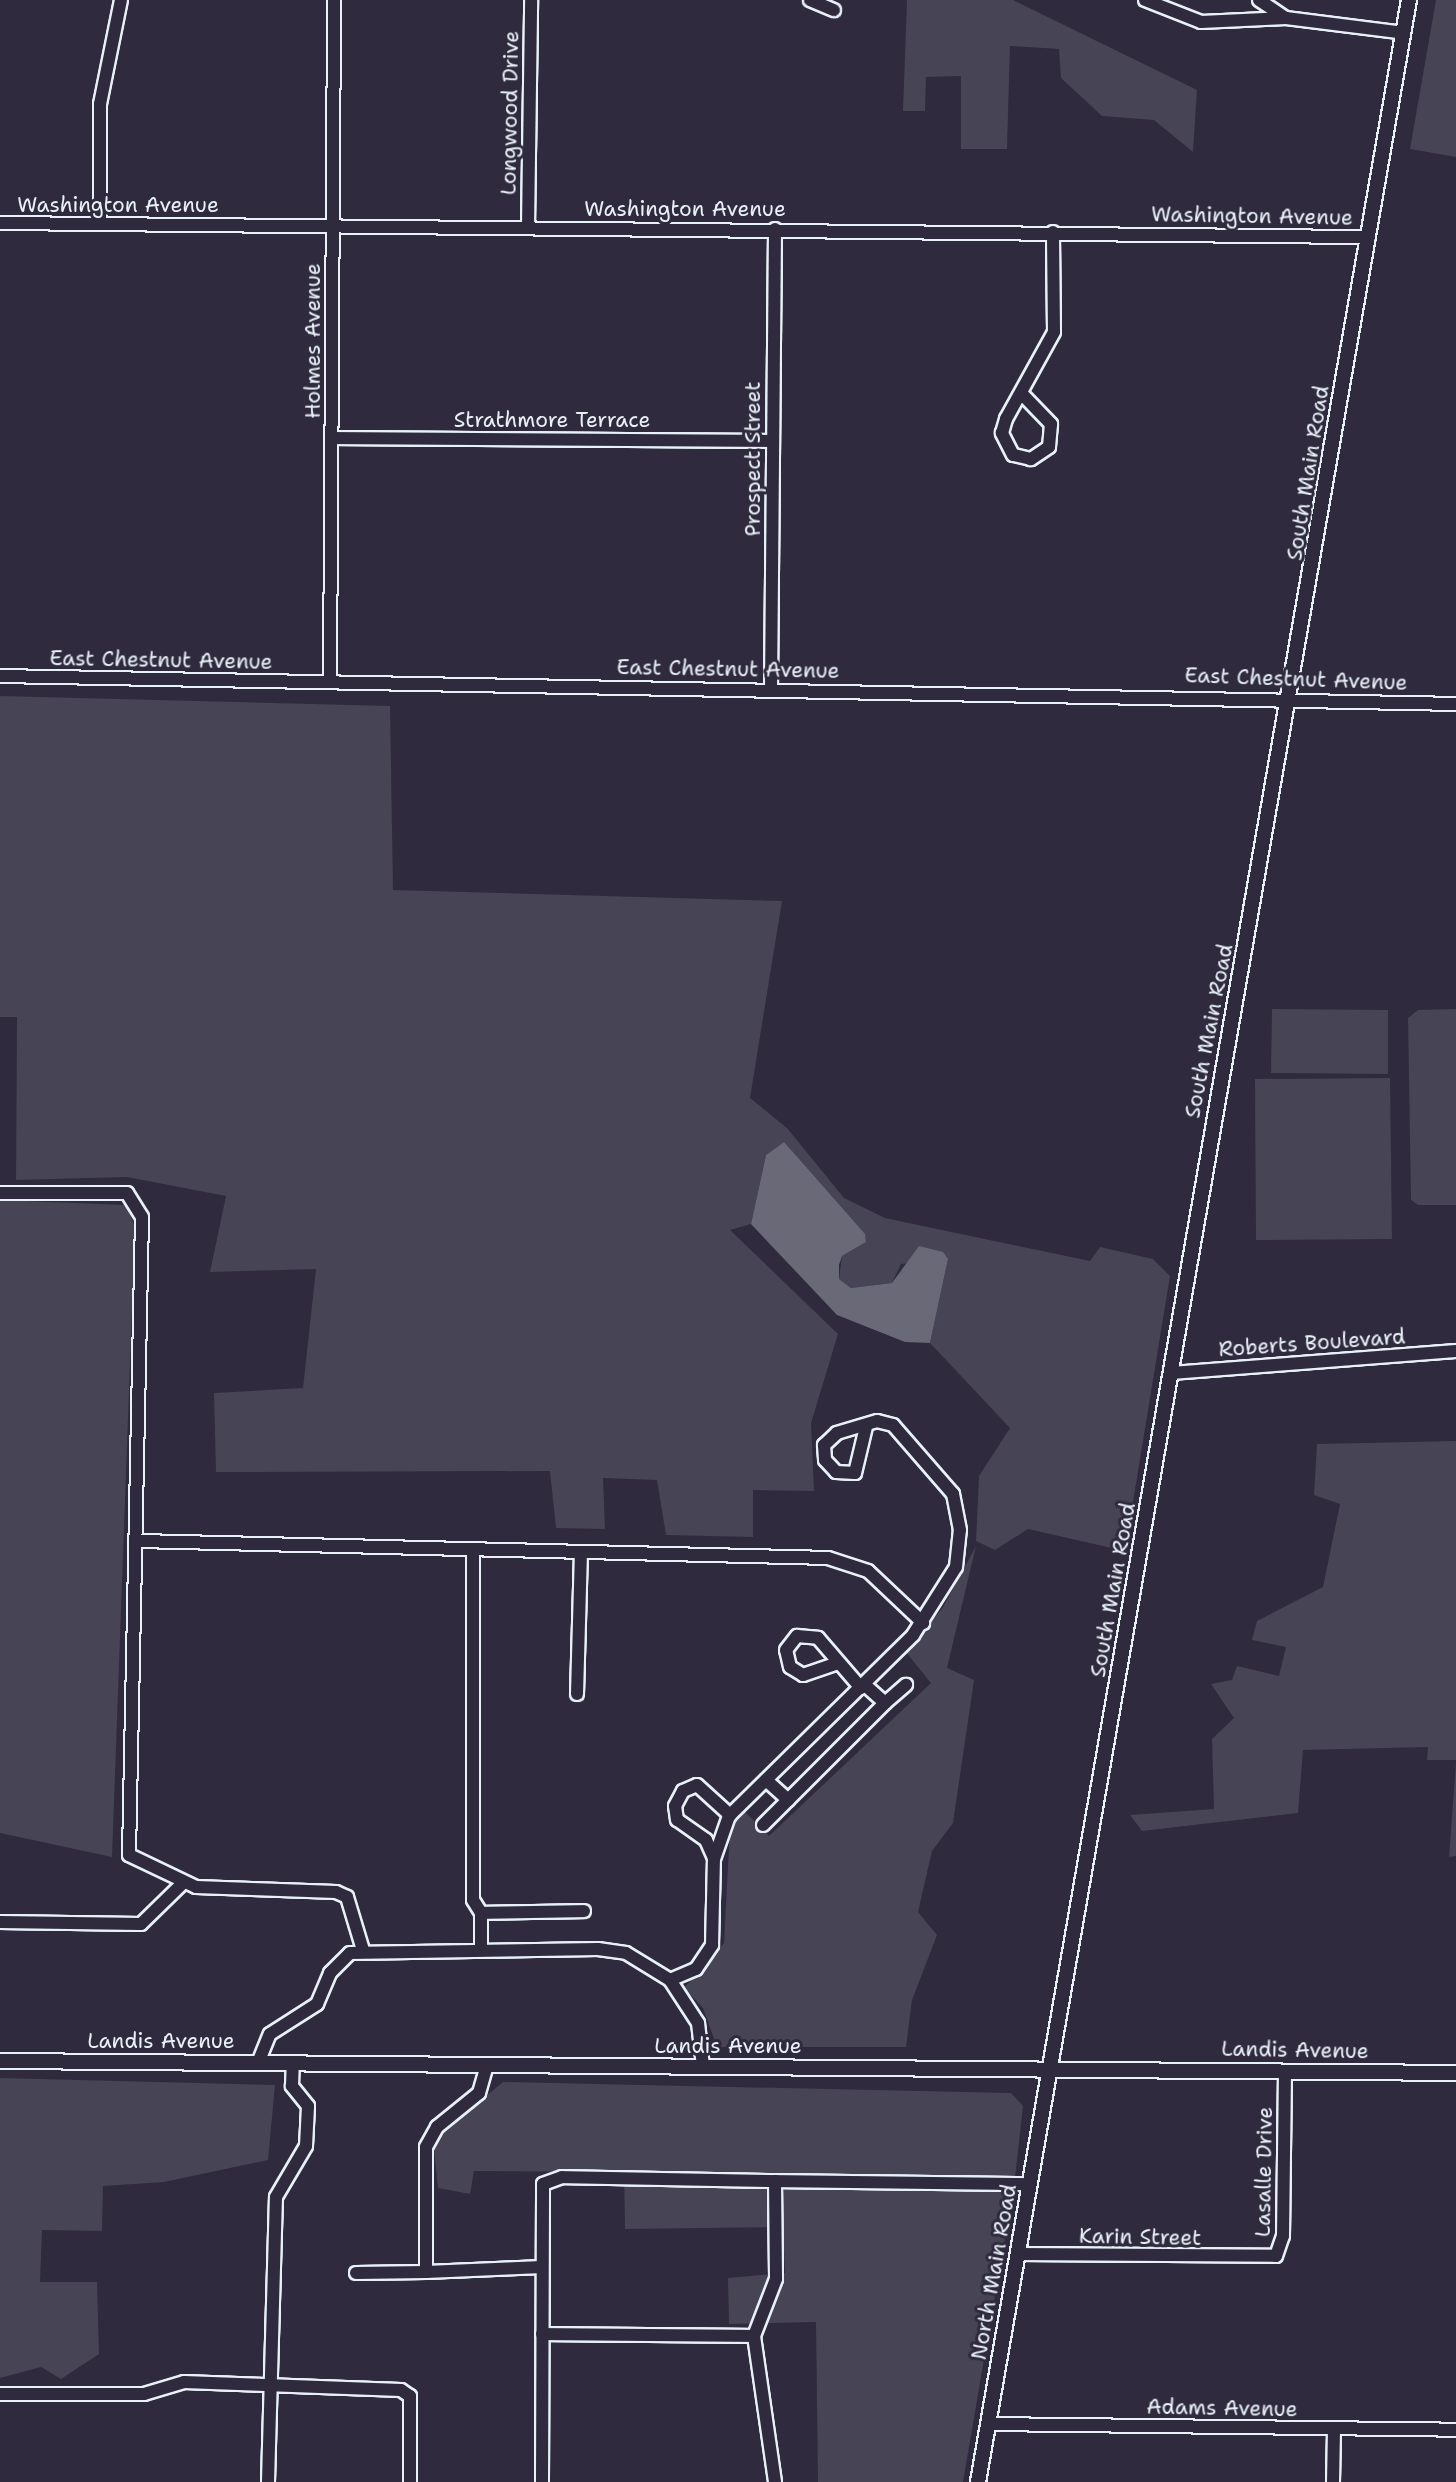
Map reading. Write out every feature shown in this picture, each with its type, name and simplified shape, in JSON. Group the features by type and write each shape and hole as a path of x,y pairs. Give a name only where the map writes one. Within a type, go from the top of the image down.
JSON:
{"main road":[{"name":"South Main Road","path":"1050,2069 1292,696 1409,0"},
{"name":"Landis Avenue","path":"0,2061 1456,2073"},
{"name":"North Main Road","path":"978,2482 1050,2069"}],"street":[{"path":"100,224 100,104 121,0"},
{"name":"Holmes Avenue","path":"330,682 334,0"},
{"name":"Longwood Drive","path":"528,227 531,0"},
{"path":"810,0 834,10"},
{"path":"1146,0 1201,22 1286,18 1404,33"},
{"path":"1259,0 1286,18"},
{"name":"Washington Avenue","path":"0,223 1369,236"},
{"name":"Prospect Street","path":"771,689 775,229"},
{"path":"1022,394 1051,424 1049,447 1031,459 1013,456 1003,440 1006,418 1022,394 1054,332 1053,232"},
{"name":"Strathmore Terrace","path":"332,438 772,441"},
{"name":"East Chestnut Avenue","path":"0,676 1292,696 1456,704"},
{"path":"0,1193 127,1193 140,1209 139,1541 127,1843 140,1865 183,1882 229,1893 336,1892 347,1897 363,1950"},
{"name":"Roberts Boulevard","path":"1171,1373 1456,1351"},
{"path":"670,1980 696,1969 712,1945 714,1858 730,1815 863,1686 923,1623 945,1591 961,1548 953,1494 893,1425 877,1421 866,1427"},
{"path":"139,1541 835,1559 868,1571 923,1623"},
{"path":"474,1549 473,1900 481,1913 481,1948"},
{"path":"577,1694 581,1552"},
{"path":"838,1663 884,1703"},
{"path":"763,1825 884,1703 906,1685"},
{"path":"766,1780 788,1800"},
{"path":"714,1858 706,1840 677,1820 675,1806 683,1791 697,1785 730,1815"},
{"path":"0,1922 141,1924 183,1882"},
{"path":"481,1913 584,1911"},
{"path":"258,2063 270,2034 317,2004 336,1964 363,1950 481,1948 626,1953 670,1980 698,2023 703,2066"},
{"path":"268,2482 276,2197 306,2146 308,2106 292,2086 293,2063"},
{"path":"426,2272 426,2147 437,2127 479,2093 486,2065"},
{"name":"Lasalle Drive","path":"1261,2259 1276,2256 1282,2245 1285,2071"},
{"path":"542,2482 542,2184 562,2176 1030,2183"},
{"path":"775,2181 776,2279 754,2336 775,2482"},
{"name":"Karin Street","path":"1018,2254 1261,2259"},
{"path":"356,2273 542,2267"},
{"path":"542,2334 754,2336"},
{"path":"0,2394 144,2395 184,2382 401,2390 410,2396 410,2482"},
{"name":"Adams Avenue","path":"988,2424 1456,2430"},
{"path":"1333,2482 1334,2429"}],"shaded area":[{"path":"907,0 1013,0 1197,90 1193,152 1154,120 1102,116 1061,78 1059,49 1010,46 1007,149 961,149 961,76 926,77 925,111 903,111"},
{"path":"1436,0 1456,0 1456,157 1410,149"},
{"path":"0,696 390,706 393,890 782,901 750,1098 787,1128 844,1198 885,1218 1090,1261 1100,1247 1153,1259 1170,1276 1125,1551 1028,1529 995,1550 976,1541 979,1476 1010,1428 930,1343 948,1259 901,1264 892,1283 851,1288 839,1279 842,1256 866,1242 784,1142 766,1155 751,1224 730,1230 838,1334 811,1423 814,1491 753,1490 753,1537 666,1535 657,1480 603,1478 605,1529 556,1528 550,1471 216,1472 214,1393 303,1388 316,1269 210,1272 226,1196 127,1177 16,1180 17,1017 0,1017"},
{"path":"1272,1009 1388,1010 1388,1074 1271,1073"},
{"path":"1456,1009 1456,1205 1418,1205 1411,1200 1408,1018 1418,1010"},
{"path":"1390,1078 1392,1239 1256,1240 1255,1079"},
{"path":"0,1200 126,1205 135,1227 112,1857 0,1833"},
{"path":"1456,1441 1456,1760 1427,1760 1428,1747 1303,1750 1298,1813 1142,1831 1130,1815 1214,1809 1212,1739 1234,1718 1211,1684 1232,1680 1237,1666 1279,1676 1286,1647 1252,1640 1257,1621 1323,1587 1340,1504 1314,1495 1317,1444"},
{"path":"976,1546 947,1668 974,1680 953,1823 932,1851 918,1912 937,1935 912,2000 906,2047 717,2047 703,2008 684,1988 724,1943 730,1828 742,1809 769,1836 931,1683 905,1651 942,1609"},
{"path":"1456,1763 1456,1856 1449,1857"},
{"path":"0,2078 275,2085 268,2160 164,2182 103,2186 102,2231 42,2230 40,2282 97,2282 99,2354 61,2379 41,2367 0,2378"},
{"path":"503,2082 1011,2093 1023,2106 1015,2178 963,2482 818,2482 816,2322 729,2324 728,2278 785,2273 783,2227 625,2229 624,2172 474,2171 470,2194 438,2188 433,2140"}],"water":[{"path":"784,1142 865,1234 866,1242 842,1256 839,1265 839,1279 851,1288 892,1283 919,1246 943,1252 948,1259 930,1343 905,1342 837,1315 751,1224 766,1155"}]}
